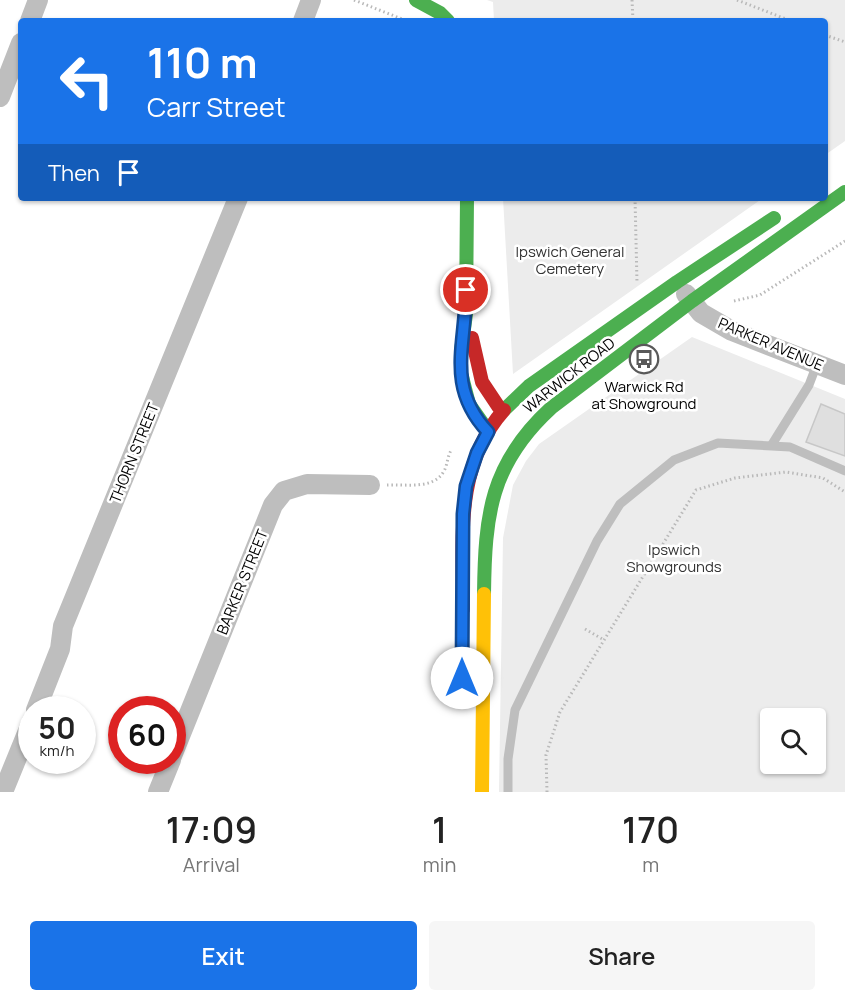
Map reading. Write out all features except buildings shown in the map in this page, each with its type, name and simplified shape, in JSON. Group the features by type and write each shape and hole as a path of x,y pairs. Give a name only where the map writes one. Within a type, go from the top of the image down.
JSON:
{"main road":[{"path":"416,0 434,9 444,18"},
{"name":"WARWICK ROAD","path":"504,431 534,423 692,301 845,192"},
{"path":"467,201 466,313 460,361 464,392 475,417 504,431"},
{"name":"WARWICK ROAD","path":"463,625 463,514 466,486 477,453 504,431 529,387 677,282 785,211"},
{"path":"466,313 482,382 504,431"},
{"name":"WARWICK ROAD","path":"482,792 485,540 501,472 504,431"}],"street":[{"path":"31,18 38,0"},
{"path":"304,18 311,0"},
{"path":"0,97 18,51"},
{"name":"THORN STREET","path":"42,696 60,649 63,626 237,201"},
{"name":"PARKER AVENUE","path":"677,282 701,313 732,331 845,375"},
{"name":"BARKER STREET","path":"186,721 273,505 284,491 307,484 370,485"},
{"path":"3,792 18,755"},
{"path":"158,792 165,774"}],"lane":[{"path":"771,446 809,385 817,364"},
{"path":"508,792 508,759 515,710 597,541 620,504 674,460 717,443 790,447 845,471"}],"path":[{"path":"354,0 399,18"},
{"path":"633,0 633,18"},
{"path":"737,0 782,18"},
{"path":"828,35 845,42"},
{"path":"636,201 637,312"},
{"path":"726,304 759,294 845,241"},
{"path":"370,485 431,483 441,475 446,467 448,454 452,449"},
{"path":"547,792 546,755 560,712 696,490 735,478 786,472 823,478 845,492"},
{"path":"585,629 604,640"}],"green space":[{"path":"487,0 845,0 845,141 828,153 828,18 494,18 493,2"},
{"name":"Ipswich General Cemetery","path":"503,201 759,201 513,374"},
{"name":"Ipswich Showgrounds","path":"692,337 845,399 845,792 499,792 503,538 513,485 526,461 539,444"}],"traffic: fast":[{"path":"416,0 445,18"},
{"path":"484,594 486,539 495,492 503,471 531,429 551,408 692,301 845,192"},
{"path":"467,201 466,314 461,351 461,373 469,404 488,431"},
{"path":"504,410 529,386 677,282 774,218"}],"traffic: slow":[{"path":"482,792 484,594"}],"traffic: jam":[{"path":"472,338 482,382 502,412"},
{"path":"463,609 463,530 469,479 476,455 488,432 504,410"}],"place":[{"name":"Warwick Rd at Showground","path":"644,359"}],"route":[{"path":"462,678 463,514 466,486 477,453 488,432 475,417 468,404 460,368 466,290"}]}
